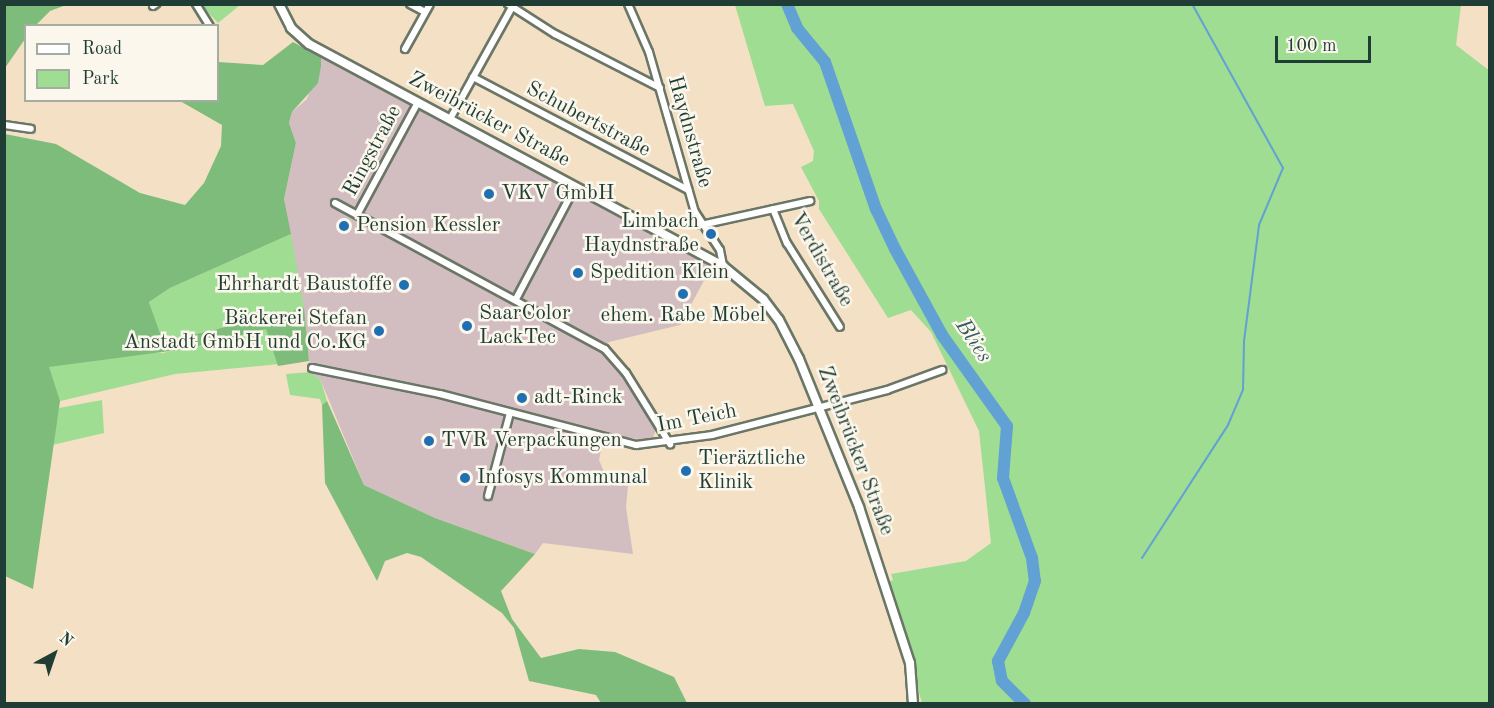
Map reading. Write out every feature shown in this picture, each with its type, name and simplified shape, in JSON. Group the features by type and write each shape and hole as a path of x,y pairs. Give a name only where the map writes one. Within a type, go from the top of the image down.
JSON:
{"street":[{"path":"196,4 209,24"},
{"name":"Zweibrücker Straße","path":"279,4 291,28 309,44 723,266 751,288 779,320 819,406 886,586 910,663 913,704"},
{"path":"410,4 424,12"},
{"path":"405,50 430,4"},
{"name":"Haydnstraße","path":"628,4 660,88 688,190 701,225 720,250 723,266"},
{"path":"450,119 510,7 660,88"},
{"name":"Schubertstraße","path":"473,76 688,190"},
{"name":"Ringstraße","path":"357,215 418,102"},
{"path":"4,125 31,129"},
{"path":"516,298 575,187"},
{"path":"701,225 810,201"},
{"name":"Ringstraße","path":"335,203 516,298 605,349 626,373 670,444"},
{"name":"Verdistraße","path":"773,209 787,243 840,327"},
{"name":"Im Teich","path":"312,368 393,382 618,442 670,444 886,390 942,370"},
{"path":"488,496 510,413"}],"shaded area":[{"path":"321,57 712,266 680,325 609,342 601,351 613,361 656,430 652,440 604,436 599,460 608,481 628,486 626,507 633,554 543,543 535,554 435,518 364,485 321,381 311,372 284,199 296,143 289,123 292,112 307,99"}],"green space":[{"path":"5,4 66,5 50,11 37,24 24,24 24,40 5,68"},
{"path":"201,5 240,5 218,23"},
{"path":"735,5 1461,5 1456,45 1490,71 1489,703 922,703 888,582 893,580 891,574 966,561 991,543 979,431 931,332 911,310 888,318 819,209 819,201 801,167 813,161 814,151 793,104 765,106"},
{"path":"293,42 321,57 318,83 292,112 289,123 296,143 284,199 291,234 170,288 149,302 163,342 304,308 309,361 278,366 266,329 185,349 49,367 60,401 33,589 5,576 5,134 56,144 140,193 185,205 204,183 221,146 222,125 182,102 219,102 219,62 263,65"},
{"path":"4,203 116,351 163,353 295,317 300,362 175,374 56,402"},
{"path":"291,234 304,308 162,342 149,302 170,288"},
{"path":"311,372 321,381 327,401 322,405 320,399 290,395 286,374"},
{"path":"102,400 104,433 52,445 59,408"},
{"path":"327,401 364,485 435,518 535,554 501,591 512,619 541,658 579,649 615,652 674,677 687,703 601,703 596,695 529,681 514,628 502,613 421,557 407,553 385,561 377,581 325,483 322,405"}],"waterway":[{"name":"Blies","path":"787,4 797,28 825,62 876,209 895,249 942,335 1007,426 1003,478 1032,558 1035,581 1024,613 998,661 1002,681 1025,704"},
{"path":"1142,558 1228,425 1243,390 1244,341 1259,225 1283,168 1192,4"}],"place":[{"name":"VKV GmbH","path":"489,194"},
{"name":"Pension Kessler","path":"344,226"},
{"name":"Limbach Haydnstraße","path":"711,234"},
{"name":"Spedition Klein","path":"578,273"},
{"name":"Ehrhardt Baustoffe","path":"404,285"},
{"name":"ehem. Rabe Möbel","path":"683,294"},
{"name":"SaarColor LackTec","path":"467,326"},
{"name":"Bäckerei Stefan Anstadt GmbH und Co.KG","path":"379,331"},
{"name":"adt-Rinck","path":"522,398"},
{"name":"TVR Verpackungen","path":"429,441"},
{"name":"Tieräztliche Klinik","path":"686,471"},
{"name":"Infosys Kommunal","path":"465,478"}]}
